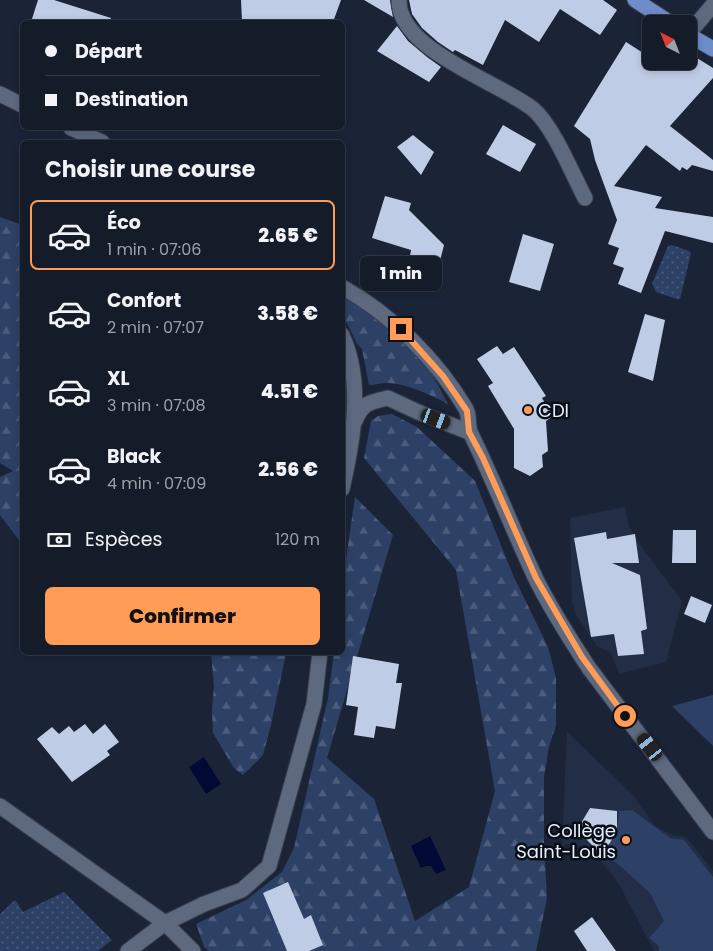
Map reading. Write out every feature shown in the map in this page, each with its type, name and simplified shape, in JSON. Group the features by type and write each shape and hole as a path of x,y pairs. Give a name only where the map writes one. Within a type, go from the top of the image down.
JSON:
{"main road":[{"path":"635,0 658,15"},
{"path":"698,40 713,49"}],"street":[{"path":"399,0 400,11 412,32 439,54 533,110 549,129 585,198"},
{"path":"698,23 713,4"},
{"path":"0,94 20,104"},
{"path":"75,130 98,140"},
{"path":"345,289 361,297 401,329 443,376 467,411 469,432 483,458 536,578 574,646 713,832"},
{"path":"345,345 354,376 354,423 345,472"},
{"path":"354,423 359,410 368,404 388,398 469,432"},
{"path":"128,951 165,923 204,904 242,890 269,866 314,704 320,655"},
{"path":"0,806 165,923 193,951"}],"shaded area":[{"path":"625,507 628,524 640,545 682,601 666,662 619,674 611,653 597,646 576,615 572,601 570,518"},
{"name":"Collège Saint-Louis","path":"567,732 632,794 655,826 672,835 686,837 713,871 713,951 654,951 619,884 601,861 585,848 575,844 562,846"},
{"path":"204,757 221,784 206,794 189,767"},
{"path":"430,836 446,870 436,874 431,866 421,868 411,846"}],"green space":[{"path":"0,217 20,224 20,541 0,515 0,477 13,471 0,463"},
{"path":"672,245 691,253 680,299 656,292 652,284 668,246"},
{"path":"345,295 379,318 413,350 431,373 448,404 403,385 388,383 369,385 362,349 357,344 345,319"},
{"path":"392,414 417,427 475,481 513,575 548,647 556,678 556,725 549,747 544,777 544,844 547,898 536,951 209,951 204,947 196,924 246,900 282,872 294,848 328,698 334,655 345,655 345,565 355,497 393,535 327,758 374,799 415,921 469,887 495,791 456,570 364,458 371,421 378,416"},
{"path":"211,655 286,655 263,755 243,775 234,768 213,733 212,709 214,686"},
{"path":"713,695 713,746 672,706"},
{"path":"632,810 670,838 684,840 713,877 713,951 659,951 659,946 649,938 664,921 650,893 618,864 603,854 615,834 619,811"},
{"path":"64,892 112,940 98,951 0,951 0,914 15,900 23,912"}],"building":[{"path":"38,0 54,0 111,18 110,20 32,20"},
{"path":"241,0 341,0 334,20 242,20"},
{"path":"364,0 390,0 393,17"},
{"path":"409,0 603,0 617,10 600,35 560,9 539,42 505,20 483,65 455,50 453,52 422,28 412,14"},
{"path":"397,26 408,41 441,67 429,82 377,51"},
{"path":"626,42 642,52 642,70 698,70 698,59 713,68 713,78 670,126 713,160 713,171 692,165 687,170 682,167 680,171 646,145 614,186 662,197 655,208 713,217 713,243 665,231 641,293 618,284 624,268 613,264 619,248 608,244 617,220 595,160 590,139 574,126"},
{"path":"503,125 536,144 520,172 486,154"},
{"path":"413,135 434,152 421,175 397,147"},
{"path":"385,196 411,203 409,210 444,245 438,269 409,262 411,250 372,238"},
{"path":"523,234 554,244 540,291 509,282"},
{"path":"645,314 665,320 653,381 628,372"},
{"name":"CDI","path":"497,346 503,354 514,347 546,396 542,398 553,416 546,421 548,451 542,455 543,467 530,476 514,468 514,429 488,386 493,383 477,359"},
{"path":"673,530 696,530 696,563 672,563"},
{"path":"606,532 607,539 635,534 639,563 612,563 640,575 647,629 641,631 644,654 618,656 614,634 591,637 574,538"},
{"path":"691,596 712,605 705,623 684,614"},
{"path":"353,656 399,664 396,683 402,683 395,729 376,726 374,738 354,735 358,707 346,705"},
{"path":"85,724 93,734 105,724 119,742 107,751 110,755 72,782 37,739 52,727 59,734 69,726 74,732"},
{"path":"590,808 617,811 617,830 610,843 600,853 577,830"},
{"path":"288,882 304,919 311,915 323,945 309,951 287,951 263,893"},
{"path":"592,917 616,951 587,951 574,931"}],"place":[{"name":"CDI","path":"528,410"},
{"name":"Collège Saint-Louis","path":"626,840"}],"route":[{"path":"401,329 443,376 467,411 469,432 483,458 536,578 574,646 625,716"}]}
